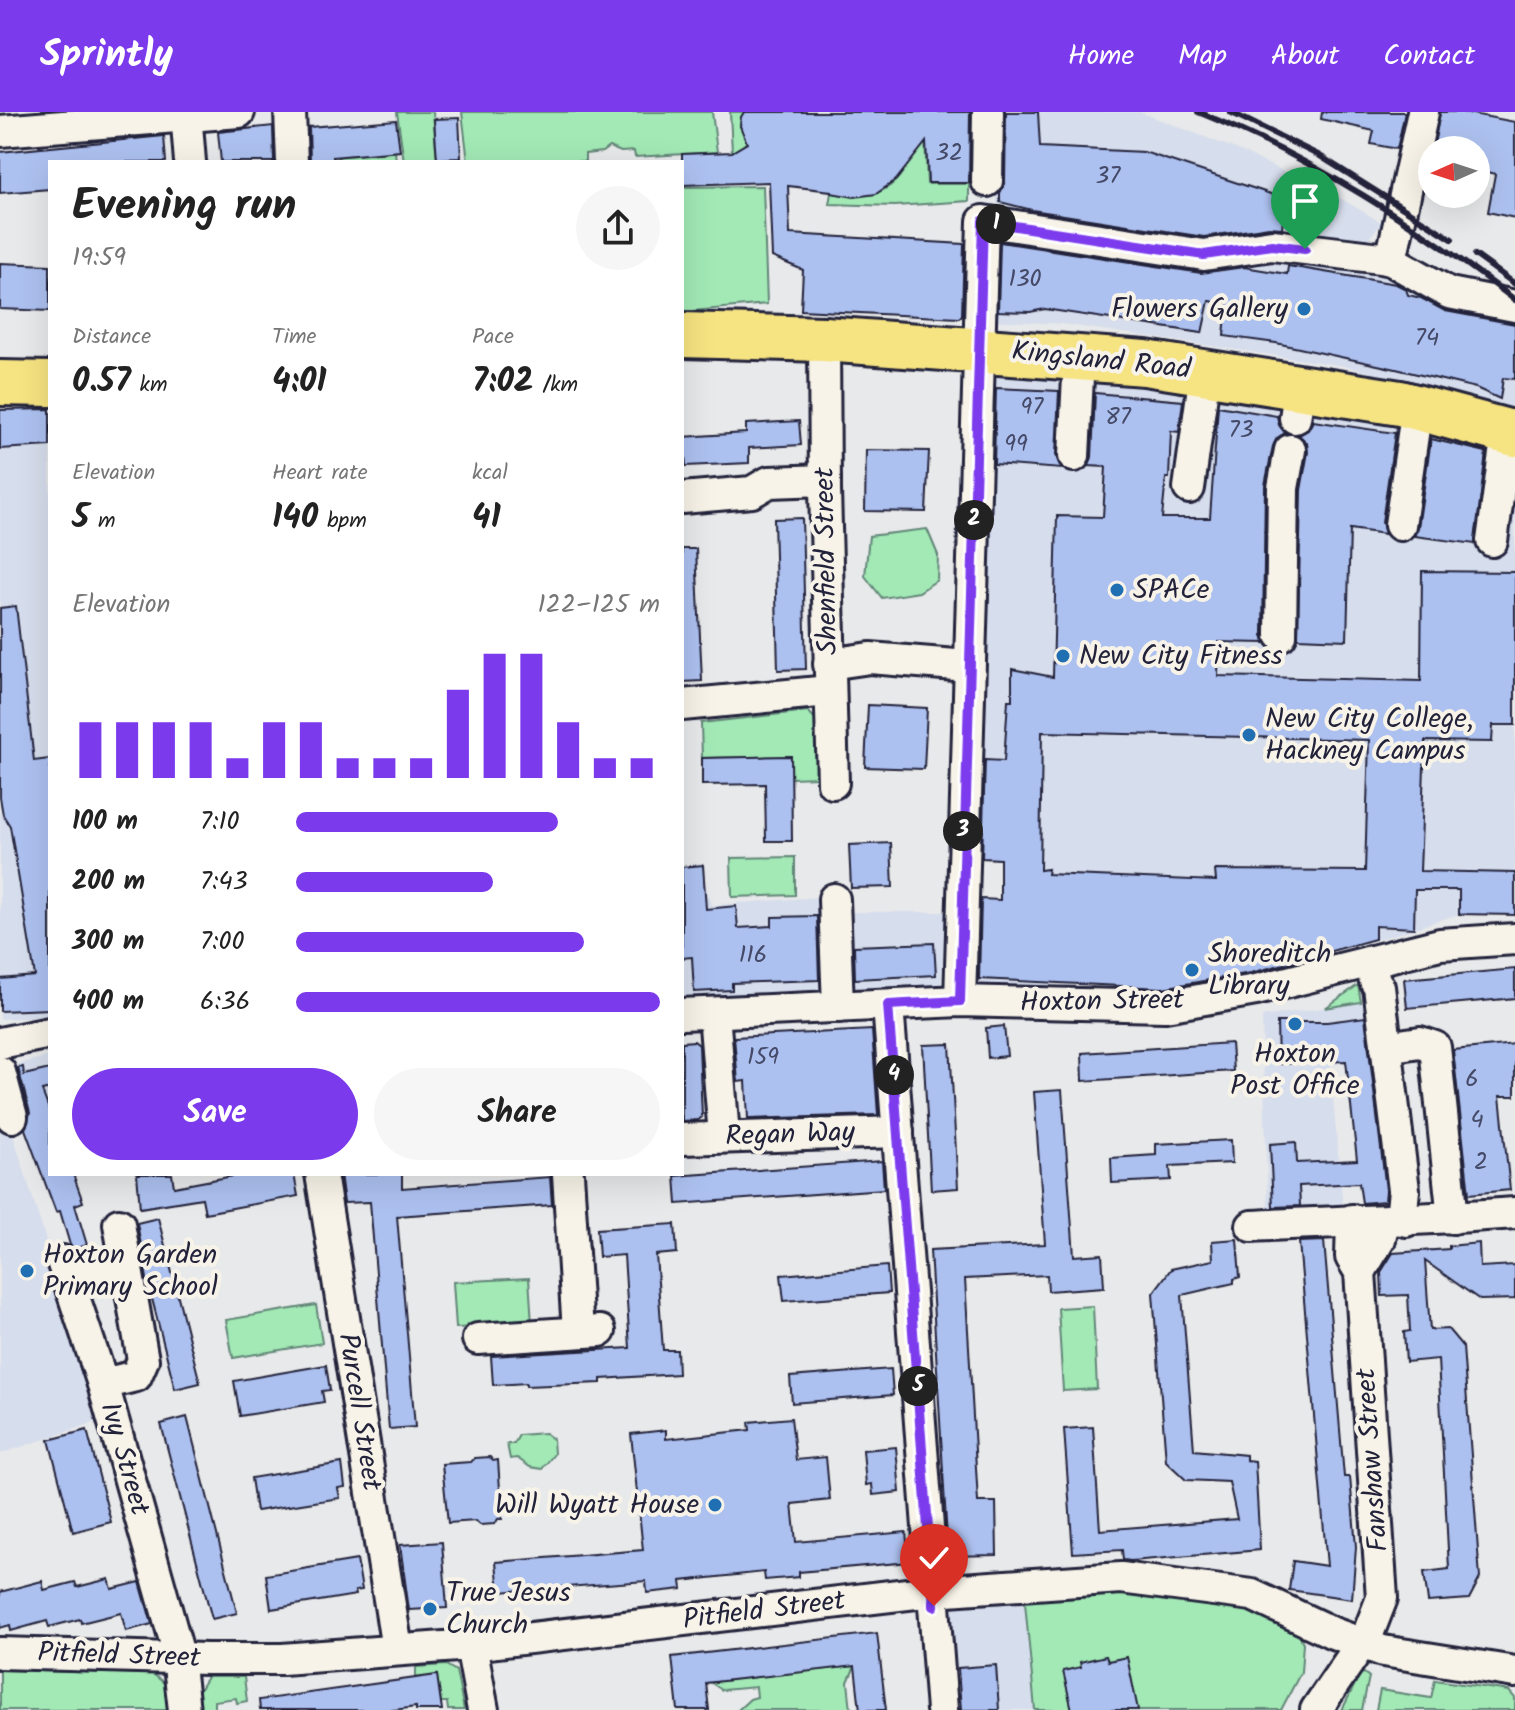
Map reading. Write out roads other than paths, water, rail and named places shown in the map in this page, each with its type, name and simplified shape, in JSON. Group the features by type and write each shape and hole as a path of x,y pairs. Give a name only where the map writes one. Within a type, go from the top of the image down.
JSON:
{"highway":[{"name":"Kingsland Road","path":"684,335 824,339 1079,357 1205,372 1297,403 1417,407 1511,433"},
{"path":"0,383 48,384"}],"street":[{"path":"0,131 239,112"},
{"path":"290,112 292,160"},
{"path":"987,181 988,112"},
{"path":"1391,260 1423,112"},
{"path":"186,115 190,160"},
{"path":"960,1001 983,221 1204,255 1272,245 1391,260 1449,293 1506,304"},
{"name":"Shenfield Street","path":"824,339 833,783"},
{"path":"1074,456 1079,357"},
{"path":"1189,488 1205,372"},
{"path":"1400,525 1417,407"},
{"path":"1492,541 1511,433"},
{"path":"1281,635 1283,488 1290,450"},
{"path":"684,498 752,492 769,482 825,480"},
{"path":"684,705 829,678 870,658 968,666"},
{"path":"834,899 838,1007"},
{"name":"Hoxton Street","path":"684,1014 960,1001 1165,1006 1214,999 1440,944 1515,939"},
{"path":"1360,1272 1402,1210 1404,1191 1379,987 1370,961"},
{"path":"888,1005 942,1710"},
{"path":"714,1013 724,1136"},
{"path":"0,1043 48,1033"},
{"path":"1386,1047 1420,1042 1435,1047 1453,1218"},
{"path":"0,1072 12,1117"},
{"name":"Regan Way","path":"684,1139 898,1132"},
{"name":"Purcell Street","path":"321,1176 397,1649"},
{"path":"478,1339 589,1331 568,1176"},
{"path":"1252,1226 1515,1213"},
{"name":"Fanshaw Street","path":"1316,1710 1362,1644 1382,1598 1360,1272 1351,1257 1352,1220"},
{"path":"103,1384 136,1376 143,1360 119,1224"},
{"name":"Ivy Street","path":"128,1264 65,1271 103,1384 178,1659 184,1710"},
{"name":"Pitfield Street","path":"0,1653 282,1659 471,1645 933,1591 1121,1578 1252,1595 1383,1651 1515,1672"},
{"path":"471,1645 483,1710"}],"railway":[{"path":"1198,112 1282,150 1363,195 1440,245 1515,300"},
{"path":"1230,112 1320,156 1452,239"},
{"path":"1475,255 1515,284"}],"place":[{"name":"Flowers Gallery","path":"1304,309"},
{"name":"SPACe","path":"1117,590"},
{"name":"New City Fitness","path":"1063,656"},
{"name":"New City College, Hackney Campus","path":"1249,735"},
{"name":"Shoreditch Library","path":"1192,970"},
{"name":"Hoxton Post Office","path":"1295,1024"},
{"name":"Hoxton Garden Primary School","path":"27,1271"},
{"name":"Will Wyatt House","path":"715,1505"},
{"name":"True Jesus Church","path":"430,1609"}]}
